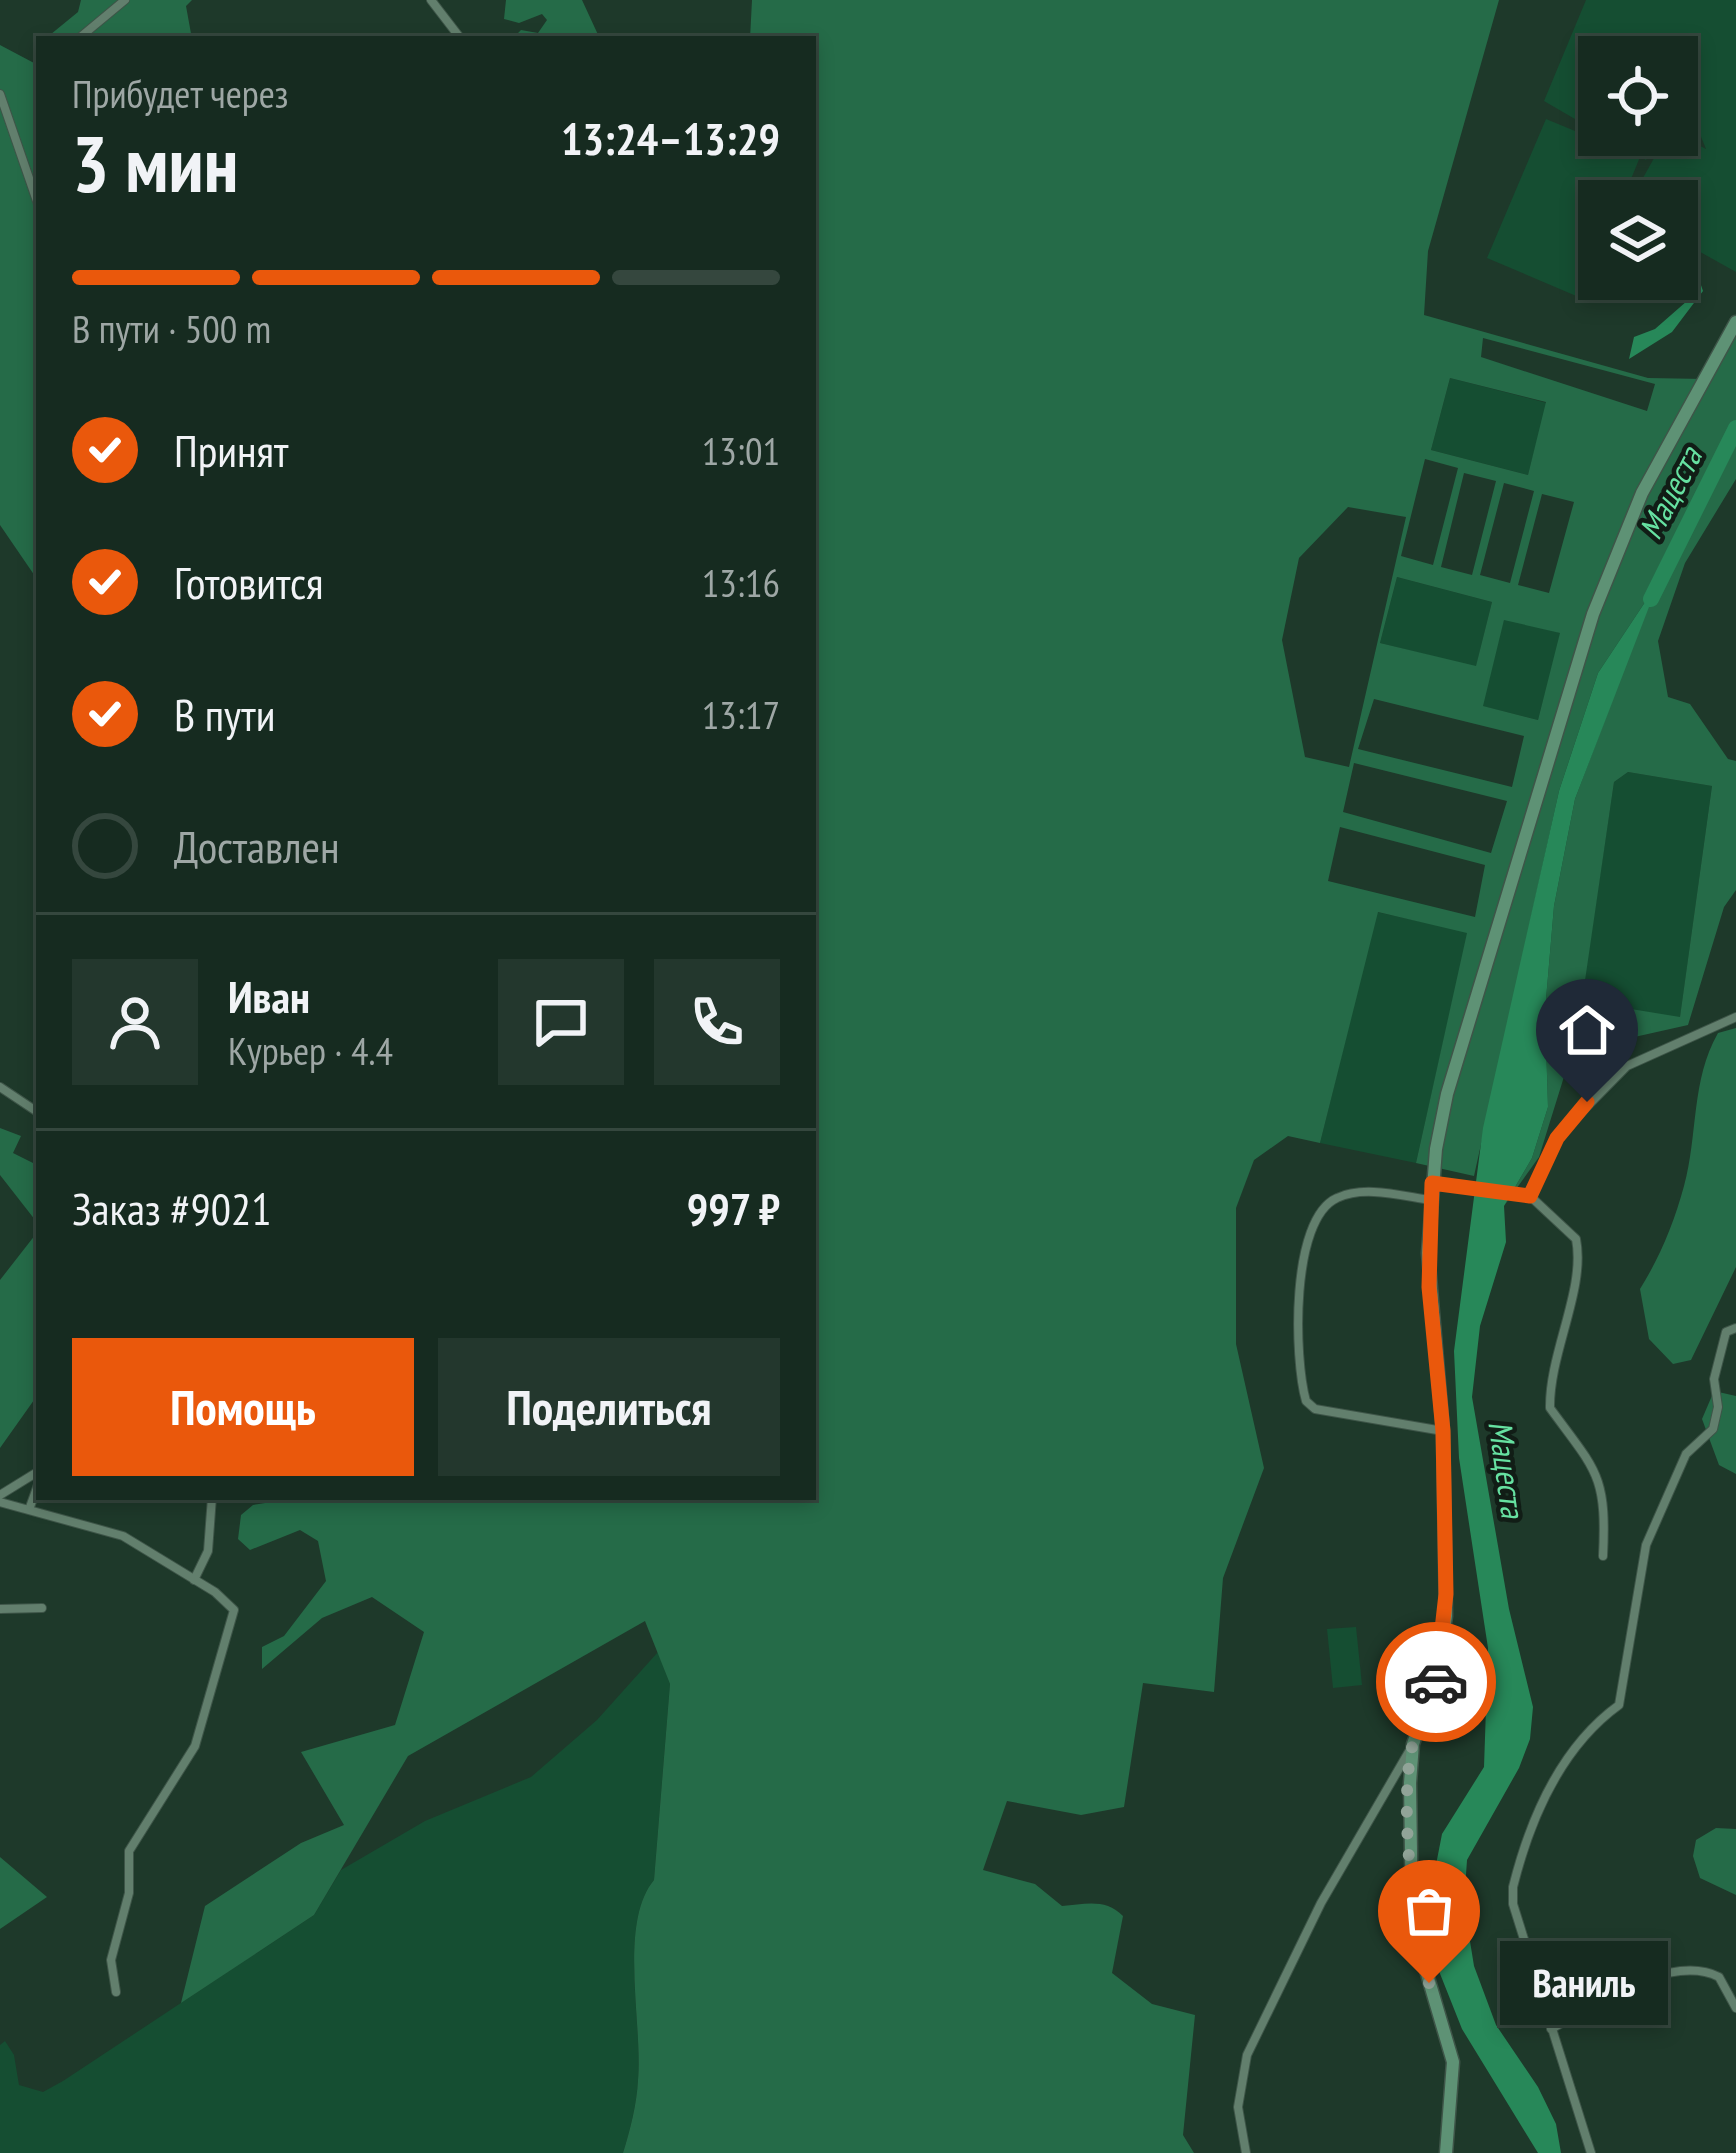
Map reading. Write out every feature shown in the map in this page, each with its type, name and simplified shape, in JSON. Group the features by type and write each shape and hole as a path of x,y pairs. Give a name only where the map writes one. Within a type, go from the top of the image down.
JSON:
{"main road":[{"path":"1446,2153 1453,2062 1412,1923 1413,1744 1438,1674 1445,1631 1443,1431 1429,1287 1432,1183 1447,1094 1593,614 1642,493 1736,322"}],"street":[{"path":"82,36 124,0"},
{"path":"431,0 459,36"},
{"path":"0,94 36,198"},
{"path":"1525,1195 1557,1138 1587,1102 1636,1058 1736,1017"},
{"path":"0,1087 36,1111"},
{"path":"1432,1183 1525,1195 1576,1239 1578,1265 1555,1356 1550,1408 1591,1459 1604,1488 1603,1556"},
{"path":"1430,1200 1355,1192 1334,1198 1321,1210 1304,1255 1300,1363 1306,1401 1316,1409 1443,1431"},
{"path":"1591,2153 1513,1887 1564,1762 1586,1729 1619,1706 1646,1545 1682,1461 1713,1429 1717,1362 1726,1332 1736,1328"},
{"path":"0,1498 36,1473"},
{"path":"30,1507 36,1490"},
{"path":"0,1498 123,1536 234,1610 195,1746 129,1851 129,1893 111,1960 116,1991"},
{"path":"194,1580 208,1551 212,1500"},
{"path":"0,1610 42,1608"},
{"path":"1246,2153 1238,2108 1247,2055 1321,1903 1413,1744"},
{"path":"1551,2029 1656,1977 1692,1969 1719,1977 1736,2008"}],"shaded area":[{"path":"81,0 192,0 186,6 191,36 49,36 78,12"},
{"path":"506,0 582,0 599,36 515,36 521,30 538,33 547,20 542,14 519,23 504,19"},
{"path":"752,0 1499,0 1428,251 1424,315 1648,378 1705,379 1736,331 1736,479 1685,563 1658,641 1668,697 1690,704 1728,759 1736,761 1736,890 1724,907 1688,1025 1572,1051 1539,1157 1504,1206 1532,1158 1548,1107 1545,1011 1554,906 1575,799 1655,587 1598,673 1559,791 1474,1176 1416,1163 1467,933 1378,912 1320,1143 1288,1136 1254,1160 1236,1208 1236,1344 1264,1468 1223,1578 1214,1692 1143,1683 1124,1807 1081,1815 1007,1801 983,1870 1035,1884 1062,1906 1102,1904 1123,1916 1112,1973 1152,2004 1195,2015 1183,2135 1194,2153 623,2153 638,2080 634,1948 643,1899 654,1880 670,1684 645,1621 408,1756 314,1915 181,2003 205,1906 301,1843 344,1825 301,1752 395,1725 424,1632 372,1597 322,1618 262,1669 262,1647 284,1636 326,1581 318,1541 300,1530 250,1550 238,1539 241,1515 253,1505 284,1500 816,1500 816,36 750,36","holes":["1483,338 1655,384 1647,411 1481,357","1450,378 1546,402 1528,475 1431,450","1425,459 1458,468 1433,565 1401,556","1464,473 1496,481 1472,575 1441,567","1504,483 1534,491 1510,583 1480,575","1542,494 1574,502 1549,593 1518,585","1348,507 1406,517 1349,767 1305,757 1282,640 1299,558","1397,577 1492,602 1476,666 1380,643","1504,620 1560,633 1538,720 1483,706","1374,699 1524,736 1512,787 1358,749","1354,763 1507,801 1491,853 1343,812","1628,772 1712,786 1680,1017 1582,1001 1614,782","1340,827 1485,865 1475,917 1328,881"]},
{"path":"1586,0 1736,0 1736,272 1698,251 1698,180 1642,180 1655,156 1698,156 1698,145 1706,149 1698,129 1698,36 1578,36 1578,121 1544,101"},
{"path":"0,45 36,61 36,578 0,525"},
{"path":"1546,119 1578,132 1578,156 1648,156 1646,160 1640,157 1631,180 1578,180 1578,297 1487,258"},
{"path":"1696,300 1672,332 1629,359 1634,337 1655,329 1687,301"},
{"path":"1450,378 1547,403 1528,475 1431,450"},
{"path":"1397,577 1492,602 1476,667 1380,643"},
{"path":"1659,581 1575,799 1554,906 1545,1011 1548,1107 1532,1158 1504,1206 1506,1242 1480,1326 1472,1397 1509,1609 1533,1707 1530,1739 1519,1768 1467,1860 1464,1904 1474,1966 1496,2025 1538,2087 1556,2124 1561,2153 1538,2153 1462,2029 1431,1951 1427,1911 1442,1834 1484,1767 1488,1648 1459,1458 1454,1351 1483,1128 1559,791 1598,673"},
{"path":"1504,619 1561,633 1538,720 1482,706"},
{"path":"1628,772 1712,786 1680,1018 1581,1002 1614,782"},
{"path":"1377,912 1468,932 1416,1163 1320,1143"},
{"path":"1736,1028 1736,1267 1691,1360 1673,1364 1649,1339 1640,1289 1680,1200 1709,1051 1718,1033"},
{"path":"0,1128 21,1136 13,1153 36,1164 36,1221 0,1175"},
{"path":"36,1234 36,1397 0,1448 0,1280"},
{"path":"1714,1391 1736,1396 1736,1474 1719,1465 1702,1419"},
{"path":"1356,1627 1362,1685 1333,1688 1327,1629"},
{"path":"658,1652 670,1684 654,1880 643,1899 634,1948 638,2080 623,2153 0,2153 0,2045 5,2041 14,2055 19,2085 43,2092 63,2081 314,1915 341,1870 425,1821 531,1777 597,1720"},
{"path":"1716,1828 1736,1829 1736,1895 1700,1878 1693,1856 1696,1840"},
{"path":"0,1857 47,1897 0,1929"}],"waterway":[{"name":"Мацеста","path":"1651,599 1736,428"}],"way so far":[{"path":"1429,1983 1412,1923 1410,1783 1413,1744 1436,1682"}],"place":[{"name":"Ваниль","path":"1429,1983"}],"route":[{"path":"1436,1682 1444,1647 1446,1594 1443,1431 1429,1287 1432,1183 1530,1196 1557,1138 1587,1102"}]}
